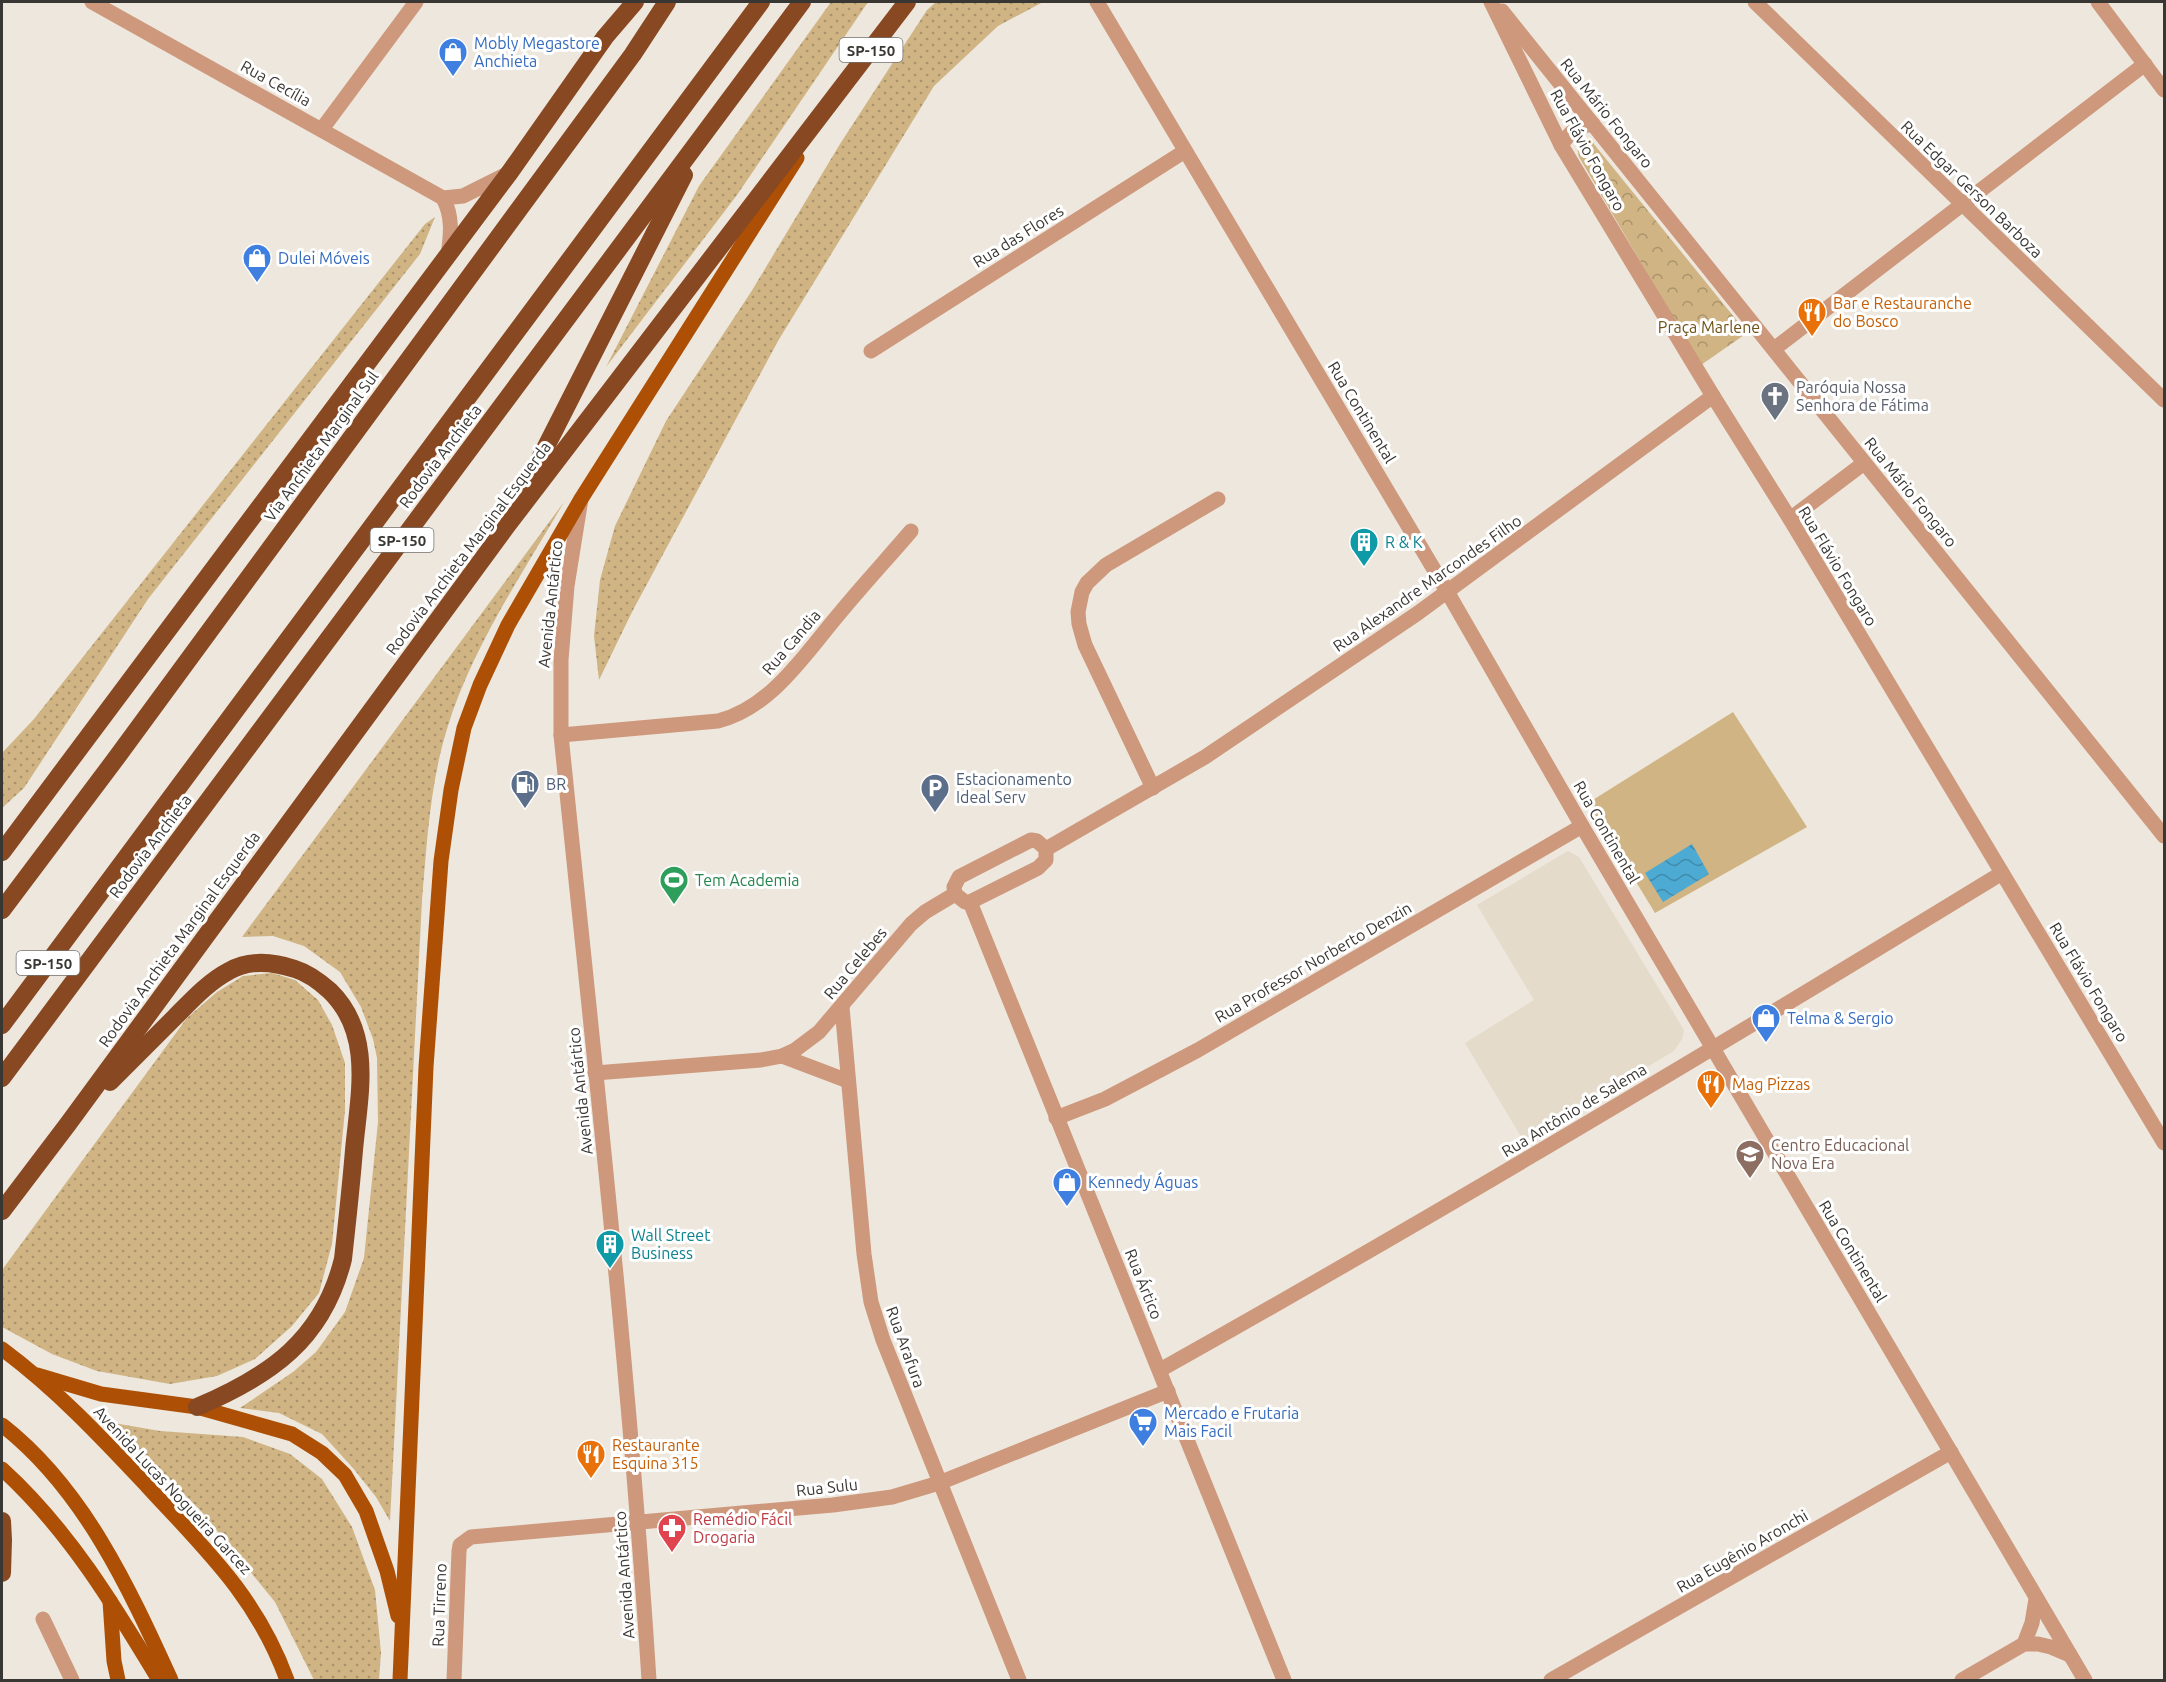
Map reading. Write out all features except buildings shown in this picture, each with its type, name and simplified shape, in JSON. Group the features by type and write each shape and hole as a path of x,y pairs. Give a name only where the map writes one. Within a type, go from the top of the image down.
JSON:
{"highway":[{"path":"2,852 510,172 605,37 635,2"},
{"name":"Via Anchieta Marginal Sul","path":"2,910 619,73 667,2"},
{"name":"Rodovia Anchieta","path":"2,1025 761,2"},
{"name":"Rodovia Anchieta","path":"2,1078 801,2"},
{"name":"Rodovia Anchieta Marginal Esquerda","path":"68,1124 506,527 907,2"},
{"path":"506,527 707,128"},
{"path":"2,834 25,820"},
{"path":"68,1124 201,991 231,969 259,963 279,964 300,970 324,985 344,1007 352,1021 361,1054 362,1073 344,1259 334,1291 320,1318 298,1347 284,1359 252,1380 197,1407"},
{"name":"SP-150","path":"2,1211 68,1124"},
{"path":"2,1521 2,1573"}],"main road":[{"path":"400,1680 426,1067 441,861 451,790 464,728 480,685 508,625 581,499 834,99"},
{"name":"Avenida Lucas Nogueira Garcez","path":"2,1349 37,1375 102,1438 225,1571 256,1615 269,1638 287,1680"},
{"path":"37,1375 101,1394 197,1407 292,1434 322,1453 335,1463 354,1487 374,1532 387,1571 402,1633"},
{"path":"2,1425 49,1469 93,1528 142,1616 171,1680"},
{"path":"2,1469 52,1520 110,1598 159,1680"},
{"path":"110,1598 114,1661 118,1680"}],"street":[{"name":"Rua Cecília","path":"92,2 443,198"},
{"path":"322,129 416,2"},
{"name":"Rua Continental","path":"1097,2 1448,592 1582,826 2085,1680"},
{"name":"Rua Mário Fongaro","path":"1493,2 1864,463 2162,827"},
{"name":"Rua Flávio Fongaro","path":"1493,2 1562,145 1790,519 2164,1143"},
{"name":"Rua Edgar Gerson Barboza","path":"1755,2 2164,400"},
{"path":"2098,2 2164,90"},
{"path":"1774,349 2145,64"},
{"path":"1562,145 1574,129 1581,125 1593,124"},
{"name":"Rua das Flores","path":"871,351 1185,151"},
{"path":"448,255 451,225 443,198 464,196 510,172"},
{"name":"Rua Alexandre Marcondes Filho","path":"1153,788 1205,757 1448,592 1713,396"},
{"path":"1790,519 1864,463"},
{"name":"Avenida Antártico","path":"581,499 567,586 561,660 561,735 595,1073 603,1130 639,1521 649,1680"},
{"path":"955,894 965,902 970,902 1038,868 1046,860 1047,849 1153,788 1085,645 1079,624 1079,602 1087,583 1101,569 1218,499"},
{"name":"Rua Candia","path":"561,735 718,721 746,710 778,685 911,531"},
{"name":"Rua Professor Norberto Denzin","path":"1056,1118 1105,1099 1198,1050 1582,826"},
{"name":"Rua Celebes","path":"595,1073 738,1062 782,1056 805,1043 825,1026 911,924 925,912 955,894 954,888 959,877 1025,842 1036,841 1047,849"},
{"name":"Rua Antônio de Salema","path":"1160,1370 1336,1272 1713,1049 2002,873"},
{"name":"Rua Ártico","path":"970,902 1284,1680"},
{"name":"Rua Arafura","path":"842,1007 864,1254 871,1302 883,1340 1018,1680"},
{"name":"Rua Celebes","path":"782,1056 849,1081"},
{"name":"Rua Sulu","path":"471,1537 833,1506 892,1497 939,1484 1168,1391"},
{"name":"Rua Eugênio Aronchi","path":"1551,1680 1951,1452"},
{"name":"Rua Tirreno","path":"454,1680 459,1551 460,1545 471,1537"},
{"path":"2024,1644 2032,1623 2036,1599"},
{"path":"44,1619 72,1680"},
{"path":"1962,1680 2024,1644 2051,1647 2070,1656"}],"shaded area":[{"path":"1568,851 1579,857 1684,1030 1682,1039 1674,1051 1523,1140 1465,1043 1534,1000 1477,905"}],"green space":[{"path":"831,2 868,2 737,195 606,367 699,186"},
{"path":"936,2 1043,2 998,26 934,86 778,341 633,610 599,680 594,636 600,580 615,526 666,421 751,292 840,144 927,10"},
{"name":"Praça Marlene","path":"1589,138 1747,333 1701,365 1579,157 1578,139"},
{"path":"435,217 420,254 148,599 24,788 2,808 2,753 34,719 425,224"},
{"path":"564,502 499,612 470,669 447,729 433,792 422,900 390,1521 376,1497 322,1434 279,1413 240,1408 293,1372 316,1352 345,1312 364,1258 378,1122 377,1058 373,1039 361,1007 340,972 304,946 273,936 242,937"},
{"path":"1733,712 1807,827 1655,913 1588,803"},
{"path":"272,973 295,980 318,1000 332,1025 345,1063 345,1110 332,1244 319,1293 292,1326 255,1359 217,1376 170,1384 97,1371 52,1354 2,1327 2,1270 187,1018 217,992 243,976"},
{"path":"108,1422 160,1431 243,1437 290,1454 322,1479 352,1527 375,1590 381,1653 379,1680 314,1680 275,1602 201,1511 143,1453"}],"water":[{"path":"1692,844 1709,874 1663,902 1645,873"}],"place":[{"name":"Mobly Megastore Anchieta","path":"453,78"},
{"name":"Dulei Móveis","path":"257,284"},
{"name":"Bar e Restauranche do Bosco","path":"1812,338"},
{"name":"Paróquia Nossa Senhora de Fátima","path":"1775,422"},
{"name":"R & K","path":"1364,568"},
{"name":"BR","path":"525,810"},
{"name":"Estacionamento Ideal Serv","path":"935,814"},
{"name":"Tem Academia","path":"674,906"},
{"name":"Telma & Sergio","path":"1766,1044"},
{"name":"Mag Pizzas","path":"1711,1110"},
{"name":"Centro Educacional Nova Era","path":"1750,1180"},
{"name":"Kennedy Águas","path":"1067,1208"},
{"name":"Wall Street Business","path":"610,1270"},
{"name":"Mercado e Frutaria Mais Facil","path":"1143,1448"},
{"name":"Restaurante Esquina 315","path":"591,1480"},
{"name":"Remédio Fácil Drogaria","path":"672,1554"}]}
